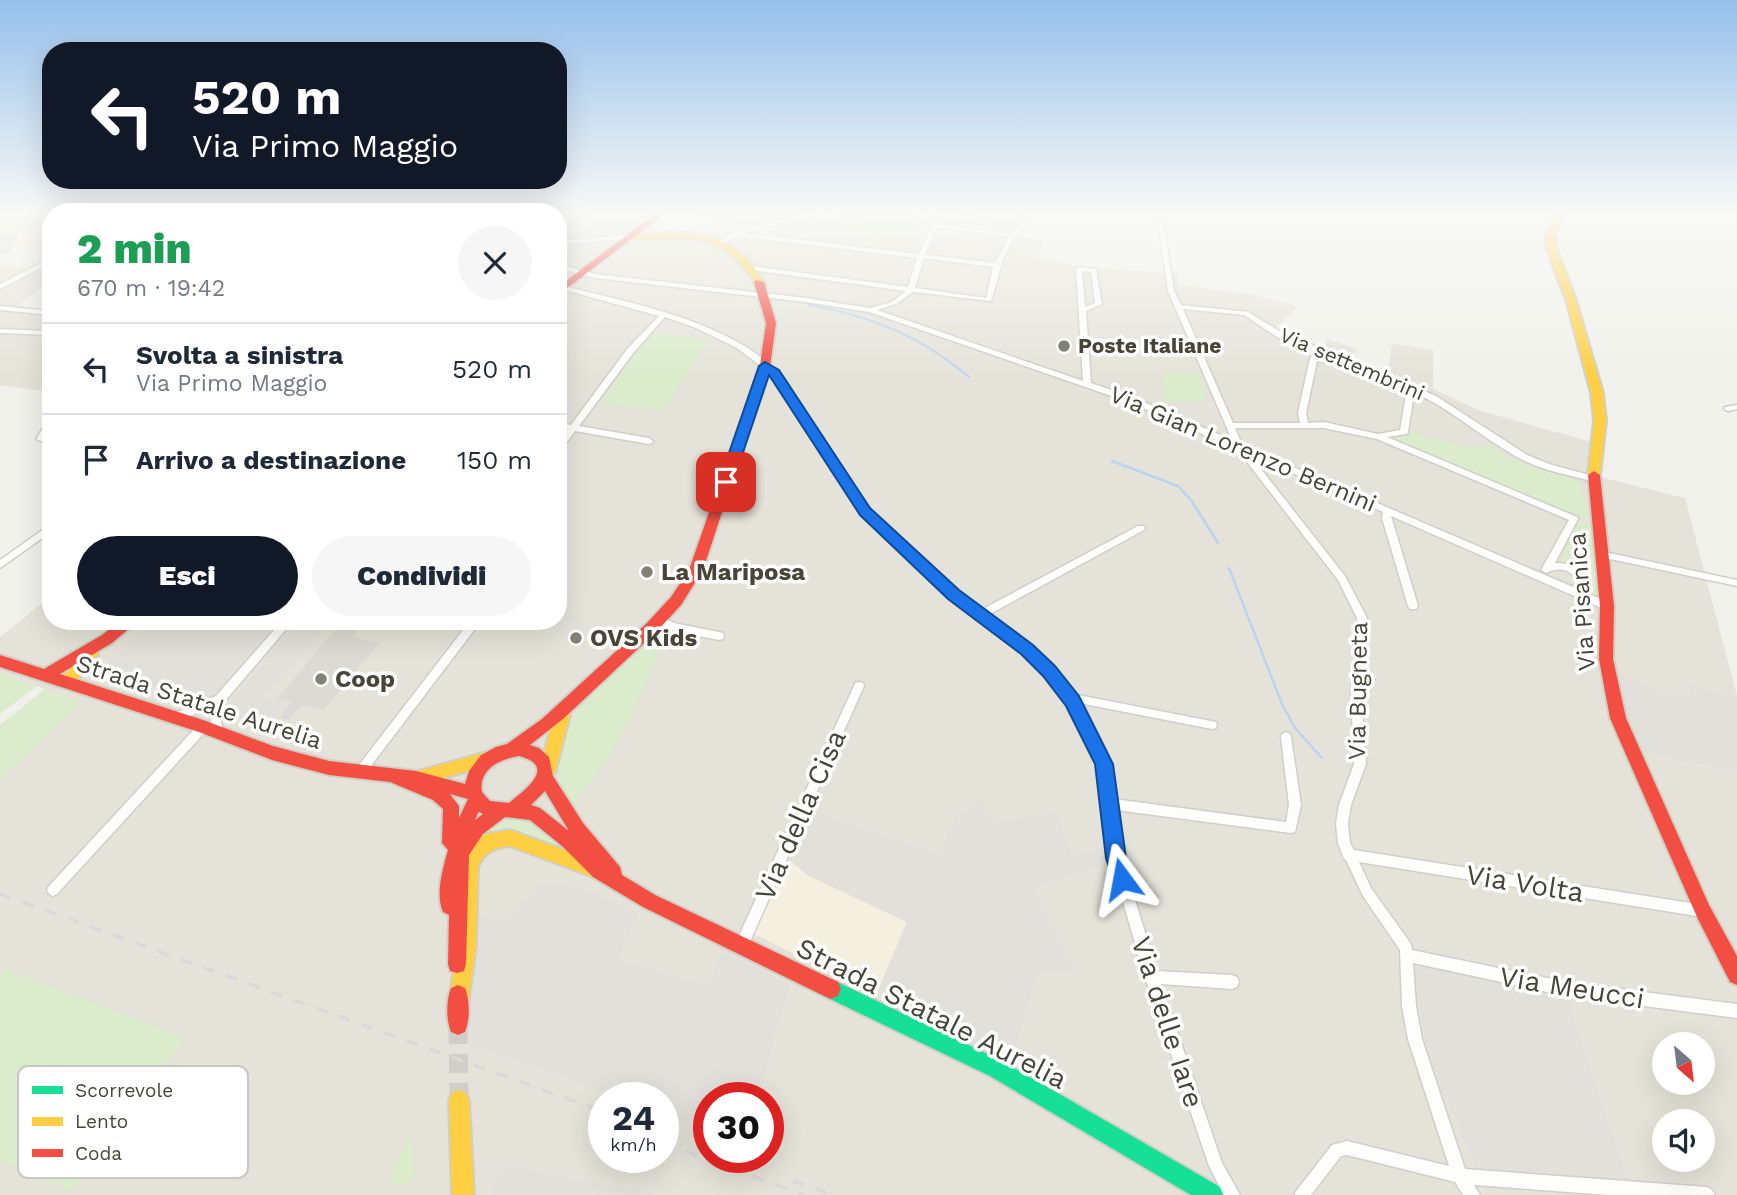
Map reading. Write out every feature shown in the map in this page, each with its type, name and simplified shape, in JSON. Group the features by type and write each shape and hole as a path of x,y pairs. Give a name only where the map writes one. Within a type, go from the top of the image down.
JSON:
{"street":[{"path":"0,287 36,268"},
{"path":"567,283 588,268"},
{"path":"750,268 989,300 995,268"},
{"path":"457,942 447,879 450,861 475,797 473,781 478,770 487,759 533,737 562,715 598,676 661,622 681,600 696,570 765,366 772,333 766,296 750,268"},
{"path":"870,310 894,303 911,290 918,268"},
{"name":"Via Bugneta","path":"1167,268 1171,291 1238,445 1342,578 1362,618 1363,632 1356,690 1360,765 1345,805 1342,824 1348,855 1367,892 1397,932 1408,955 1409,1006 1415,1039 1460,1176 1472,1195"},
{"name":"Via Pisanica","path":"1559,268 1571,300 1597,393 1600,421 1594,479 1604,555 1606,659 1618,718 1703,911 1737,975"},
{"path":"1082,310 1099,304 1094,270 1079,269 1087,383"},
{"name":"Via Gian Lorenzo Bernini","path":"567,283 766,296 870,310 1087,383 1238,445 1607,607"},
{"name":"Via delle Iare","path":"567,283 731,342 757,358 774,373 865,511 954,595 1027,650 1049,671 1069,697 1104,764 1116,858 1152,977 1216,1166 1232,1195"},
{"name":"Via settembrini","path":"1179,307 1246,313 1280,335 1433,398 1524,457 1594,479"},
{"path":"0,308 42,312"},
{"path":"567,437 631,350 662,316"},
{"path":"0,331 42,332"},
{"path":"1305,425 1302,413 1314,358 1372,376 1410,394 1404,432 1379,437"},
{"path":"1229,426 1324,425 1379,437 1574,519 1541,577"},
{"path":"567,427 649,442"},
{"path":"1388,510 1386,518 1413,606"},
{"path":"981,615 1141,528"},
{"path":"0,565 42,534"},
{"path":"1604,555 1737,583"},
{"path":"1549,566 1566,566 1578,573 1582,581 1575,592"},
{"path":"661,622 719,636"},
{"path":"47,676 119,630"},
{"path":"175,718 219,699 280,630"},
{"path":"360,772 468,630"},
{"path":"67,682 107,639"},
{"name":"Strada Statale Aurelia","path":"0,662 203,727 272,754 329,768 416,778 475,797"},
{"name":"Via della Cisa","path":"742,944 859,686"},
{"path":"1069,697 1212,725"},
{"path":"218,733 216,722 219,699"},
{"path":"458,1025 460,853 477,829 507,810 529,802 540,792 562,715"},
{"path":"52,890 203,727"},
{"path":"1111,804 1291,828 1295,804 1286,737"},
{"path":"513,748 530,749 542,756 547,774"},
{"name":"Strada Statale Aurelia","path":"416,778 487,759"},
{"name":"Strada Statale Aurelia","path":"547,774 577,828 624,886"},
{"name":"Strada Statale Aurelia","path":"386,775 439,795 452,806 450,861"},
{"path":"475,797 486,808 507,810"},
{"name":"Strada Statale Aurelia","path":"507,810 534,813 547,821 599,871 624,886 997,1069 1213,1195"},
{"path":"458,1004 467,946 469,867 475,852 492,840 510,838 599,871"},
{"name":"Via Volta","path":"1348,855 1703,911"},
{"name":"Via Meucci","path":"1408,955 1566,989 1737,1011"},
{"path":"1152,977 1232,982"},
{"path":"459,1100 463,1195"},
{"path":"1302,1195 1337,1150 1347,1147 1460,1176 1707,1195"}],"shaded area":[{"path":"0,268 33,269 42,273 42,287 17,306 42,310 42,391 0,385"},
{"path":"567,268 1086,268 1177,274 1178,285 1249,294 1298,306 1274,329 1326,351 1326,339 1357,349 1348,359 1388,372 1392,343 1433,351 1433,389 1478,410 1602,445 1600,477 1685,498 1737,696 1688,685 1692,697 1658,691 1655,683 1617,677 1638,753 1737,772 1737,1195 0,1195 0,781 80,703 0,672 0,637 42,603 42,630 567,630"},
{"path":"145,630 269,630 211,698 110,674 111,659"},
{"path":"292,630 323,630 267,697 288,702 271,721 232,711 230,701"},
{"path":"1617,676 1655,683 1658,691 1691,697 1688,684 1737,696 1737,772 1638,753 1625,722"},
{"path":"980,799 996,821 1057,811 1072,855 1105,847 1108,865 1035,888 1078,973 1038,973 1010,1065 876,995 907,922 809,876 787,858 810,809 939,854 956,814"},
{"path":"787,858 809,876 907,922 876,995 752,933"},
{"path":"541,879 561,888 568,881 639,912 618,959 709,985 721,951 790,985 762,1082 693,1082 693,1122 679,1117 679,1082 588,1082 588,1086 467,1045 469,994 476,959 478,913 507,922"},
{"path":"1424,966 1566,995 1629,1182 1478,1173 1443,1093 1424,1037 1415,968"},
{"path":"502,1163 657,1195 492,1195 492,1183"}],"green space":[{"path":"650,332 708,339 664,411 601,403"},
{"path":"1162,372 1199,372 1206,401 1165,402"},
{"path":"1412,432 1464,447 1492,445 1508,458 1570,478 1578,482 1590,518 1574,516 1389,438 1410,435"},
{"path":"1580,520 1593,526 1600,591 1593,596 1588,594 1587,586 1592,586 1592,582 1578,569 1558,562"},
{"path":"660,633 663,640 624,729 599,772 568,806 560,784 558,764 566,729 576,712 603,682 643,643"},
{"path":"0,672 37,686 0,714"},
{"path":"45,689 81,703 0,781 0,725"},
{"path":"514,819 540,826 558,846 552,849 508,832 478,840 491,828"},
{"path":"5,969 186,1038 165,1066 18,1066 18,1168 0,1160 0,975"},
{"path":"411,1133 415,1178 402,1184 386,1185"},
{"path":"42,1178 82,1178 72,1191"}],"building":[{"name":"Coop","path":"334,630 358,630 352,637 379,643 324,710 302,705 289,720 279,718 292,702 277,699"}],"waterway":[{"path":"809,305 853,315 894,330 932,350 969,377"},
{"path":"1112,461 1178,486 1191,500 1218,543"},
{"path":"1229,568 1282,704 1295,728 1322,758"}],"tunnel":[{"path":"458,1025 459,1100"}],"railway":[{"path":"0,894 588,1106"},
{"path":"679,1149 804,1195"},
{"path":"793,1181 833,1195"}],"traffic: fast":[{"path":"831,989 997,1069 1212,1195"}],"traffic: slow":[{"path":"750,268 759,282"},
{"path":"1559,268 1571,300 1597,393 1600,421 1594,475"},
{"path":"67,682 91,654"},
{"path":"548,769 562,715"},
{"path":"418,778 487,759"},
{"path":"458,1004 467,946 469,867 475,852 492,840 510,838 596,870"},
{"path":"459,1100 463,1195"}],"traffic: jam":[{"path":"567,285 590,268"},
{"path":"513,748 558,714 652,627 676,601 696,570 765,366 771,323 759,282"},
{"path":"1594,475 1607,606 1606,659 1618,718 1703,911 1737,975"},
{"path":"47,675 119,630"},
{"path":"0,661 203,727 272,753 329,768 416,778 473,793"},
{"path":"514,809 537,790 546,774 543,762 534,753 519,749 502,751 486,760 475,776 474,794 486,808 534,813 568,840 599,871 649,901 831,989"},
{"path":"397,779 439,795 451,806 451,843"},
{"path":"547,780 577,828 614,873"},
{"path":"449,906 450,878 456,852 476,800"},
{"path":"457,964 460,853 477,829 500,811"},
{"path":"458,995 458,1025"}],"place":[{"name":"Poste Italiane","path":"1064,346"},
{"name":"La Mariposa","path":"647,572"},
{"name":"OVS Kids","path":"576,638"},
{"name":"Coop","path":"321,679"}],"route":[{"path":"726,482 765,366 774,373 865,511 954,595 1027,650 1049,671 1073,701 1104,764 1116,858 1122,879"}]}
